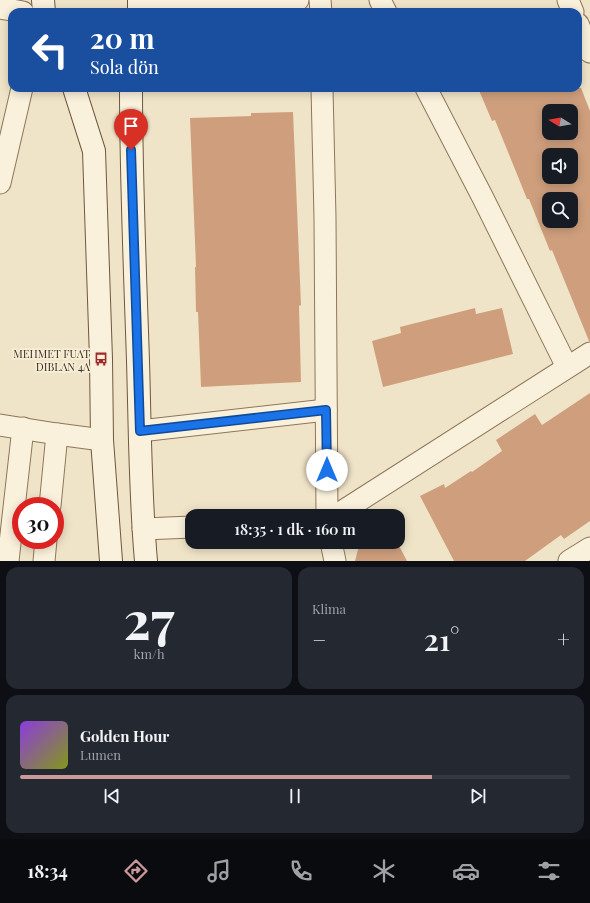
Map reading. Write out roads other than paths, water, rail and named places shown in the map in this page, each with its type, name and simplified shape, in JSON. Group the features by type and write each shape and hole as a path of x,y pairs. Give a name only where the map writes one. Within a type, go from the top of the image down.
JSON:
{"main road":[{"path":"75,92 94,151 101,359 102,440 111,561"},
{"path":"131,92 131,181 143,529 146,561"}],"street":[{"path":"139,7 298,0"},
{"path":"582,33 590,52"},
{"path":"0,183 21,92"},
{"path":"322,92 327,509"},
{"path":"428,92 483,198 567,367"},
{"path":"345,509 590,352"},
{"path":"140,431 326,410"},
{"path":"0,425 102,440"},
{"path":"8,561 23,428"},
{"path":"51,497 57,434"},
{"path":"143,529 185,527"},
{"path":"570,561 590,548"},
{"path":"44,561 45,549"},
{"path":"332,549 335,561"}],"place":[{"name":"MEHMET FUAT DIBLAN 4A","path":"101,359"}]}
